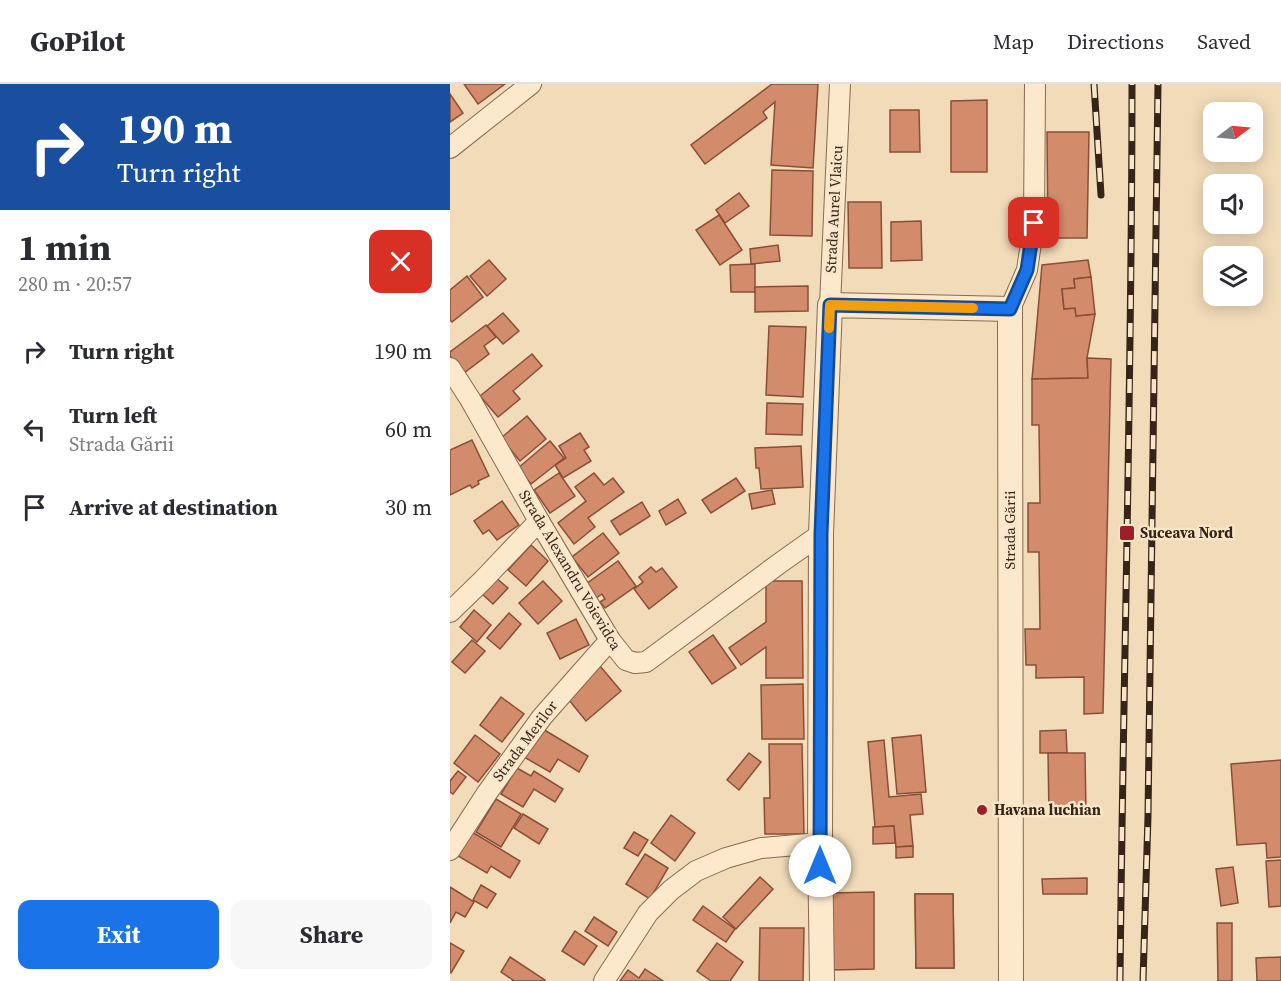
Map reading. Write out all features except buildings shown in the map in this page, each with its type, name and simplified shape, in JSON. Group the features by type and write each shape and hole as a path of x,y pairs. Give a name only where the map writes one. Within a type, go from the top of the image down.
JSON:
{"street":[{"path":"450,148 531,84"},
{"name":"Strada Aurel Vlaicu","path":"822,981 821,534 840,84"},
{"name":"Strada Gării","path":"1011,981 1010,309 1027,270 1034,223 1035,84"},
{"path":"830,305 1010,309"},
{"name":"Strada Alexandru Voievidca","path":"450,368 610,640 626,660 635,663 646,662 821,534"},
{"path":"450,612 540,521"},
{"name":"Strada Merilor","path":"450,850 487,793 542,717 610,640"},
{"path":"604,981 648,913 671,890 696,871 726,858 762,848 820,843"}],"railway":[{"path":"1094,84 1101,195"},
{"path":"1120,981 1131,308 1132,84"},
{"path":"1143,981 1148,816 1158,84"}],"slow traffic":[{"path":"829,328 830,305 973,308"}],"place":[{"name":"Suceava Nord","path":"1127,533"},
{"name":"Havana luchian","path":"982,810"}],"route":[{"path":"820,866 821,534 830,305 1010,309 1027,270 1034,223"}]}
